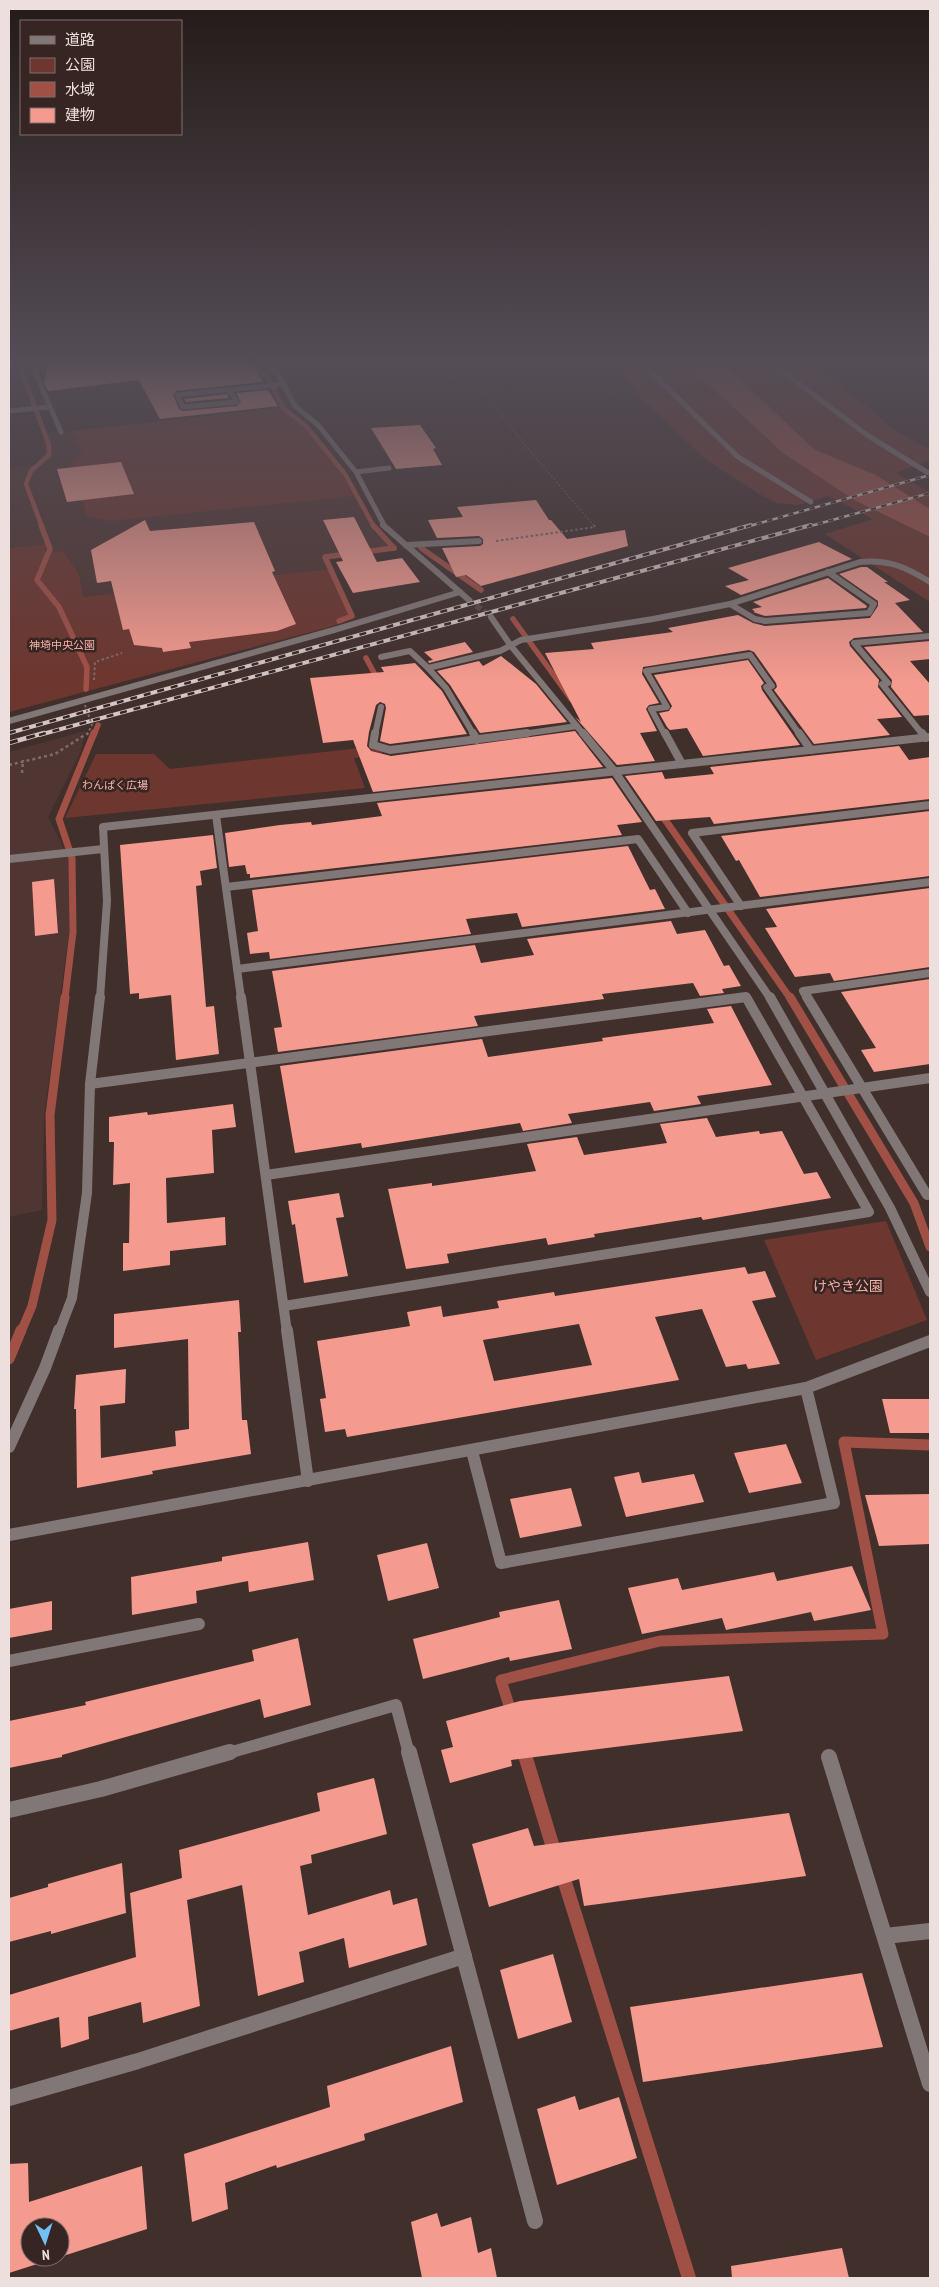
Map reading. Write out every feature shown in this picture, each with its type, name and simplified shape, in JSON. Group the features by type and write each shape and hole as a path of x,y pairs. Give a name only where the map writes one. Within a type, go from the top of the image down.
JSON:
{"street":[{"path":"353,468 382,524 469,600"},
{"path":"356,472 389,468"},
{"path":"755,468 811,502"},
{"path":"917,468 930,474"},
{"path":"406,545 479,541"},
{"path":"428,668 500,651 521,640 653,619 730,604 860,562 889,560 902,564 930,582"},
{"path":"730,604 755,619 765,621 868,612 874,604 828,572"},
{"path":"9,721 334,630 460,592"},
{"path":"491,617 498,622 500,632 577,726 619,771 714,910 830,1092 890,1208 930,1292"},
{"path":"928,738 882,684 888,683 854,643 930,636"},
{"path":"381,657 410,651 446,688 477,740"},
{"path":"682,764 651,710 667,707 646,671 750,655 772,686 766,687 811,750"},
{"path":"381,707 373,745 390,750 577,726"},
{"path":"9,1447 46,1368 72,1298 87,1193 90,1084 103,976 107,901 103,827 928,738"},
{"path":"741,906 692,833 930,805"},
{"path":"216,815 308,1481"},
{"path":"226,887 638,839 688,913"},
{"path":"9,859 103,849"},
{"path":"237,969 930,882"},
{"path":"930,973 803,991 927,1195 930,1194"},
{"path":"90,1084 746,997 805,1096 869,1212 284,1306"},
{"path":"266,1175 930,1078"},
{"path":"9,1535 806,1388 930,1341"},
{"path":"472,1451 501,1563 834,1503 806,1388"},
{"path":"9,1661 199,1624"},
{"path":"9,1810 101,1789 396,1705 535,2220"},
{"path":"829,1757 930,2084"},
{"path":"885,1936 930,1931"},
{"path":"9,2098 138,2061 464,1956"}],"path":[{"path":"479,541 502,540 594,528 544,468"},
{"path":"94,686 95,662 122,653"},
{"path":"9,765 23,760 55,754 88,735 92,725 85,705"},
{"path":"22,773 23,760"}],"shaded area":[{"path":"9,468 338,468 371,526 393,548 324,557 329,569 83,597 79,574 45,553 45,544 9,548"},
{"path":"85,731 80,753 48,817 69,859 69,932 44,1117 42,1210 9,1217 9,752"}],"green space":[{"path":"72,468 337,468 354,496 111,521 87,516"},
{"path":"719,468 805,468 856,501 930,537 930,602 825,534 873,519 829,496 798,505 777,503"},
{"path":"859,468 910,468 896,473 930,492 930,509 876,475"},
{"name":"神埼中央公園","path":"46,544 45,553 63,551 79,574 83,597 329,569 351,619 330,627 9,712 9,548"},
{"name":"わんぱく広場","path":"369,747 381,750 383,755 354,758 365,788 65,818 96,754 154,754 170,769"},
{"name":"けやき公園","path":"886,1221 927,1320 816,1360 764,1240"}],"water":[{"path":"805,468 859,468 876,475 930,509 930,537 856,501"}],"building":[{"path":"123,468 134,494 67,502 57,469"},
{"path":"536,500 549,520 567,539 625,530 628,546 481,586 466,575 456,577 442,548 480,546 483,544 483,539 479,536 437,538 428,520 463,517 457,507"},
{"path":"354,517 377,562 402,558 420,582 353,593 336,562 343,561 323,520"},
{"path":"145,520 150,531 254,522 275,571 272,572 296,624 277,631 189,642 191,648 163,652 162,648 134,645 129,629 123,630 111,581 97,583 91,550"},
{"path":"819,542 852,559 741,595 725,586 749,580 728,568"},
{"path":"867,567 888,582 884,582 910,600 895,603 923,632 854,638 849,642 850,646 879,680 878,687 902,717 877,719 890,735 814,744 774,690 777,687 776,683 754,652 749,650 643,667 642,674 659,703 649,705 646,709 657,731 640,733 655,761 617,765 575,717 581,722 545,653 594,649 591,643 673,632 668,628 738,615 753,623 765,626 870,618 878,606 878,601 839,574"},
{"path":"828,578 867,606 866,608 765,616 753,612 755,612 752,609 762,607 753,602"},
{"path":"930,641 930,659 910,661 930,684 930,715 914,716 891,687 892,680 864,647"},
{"path":"465,642 473,652 429,663 428,661 433,660 424,652"},
{"path":"501,656 536,684 567,722 480,733 450,685 437,671 479,661 483,666"},
{"path":"748,660 764,683 761,686 762,690 800,745 703,756 687,728 670,730 667,727 659,713 669,711 672,706 654,675"},
{"path":"415,663 442,691 467,734 390,744 380,741 386,708 385,704 380,702 376,705 369,732 367,746 371,751 391,756 575,731 603,767 373,792 353,740 323,743 310,678 384,672 381,667"},
{"path":"899,746 909,760 930,757 930,799 714,824 710,817 656,821 625,776 662,772 665,779 714,774 710,767"},
{"path":"612,778 642,822 617,825 622,835 250,878 245,865 229,867 225,833 280,825 311,822 312,825 382,816 377,803"},
{"path":"930,811 930,876 760,897 739,860 736,861 721,836"},
{"path":"213,835 217,868 200,871 202,885 196,886 206,1007 214,1006 219,1054 176,1060 171,995 139,999 139,993 130,994 120,845"},
{"path":"628,846 650,890 655,889 665,909 522,927 517,913 466,919 471,934 270,959 269,952 250,954 247,933 258,931 252,890"},
{"path":"54,879 58,933 35,936 32,882"},
{"path":"930,888 930,967 834,981 830,973 795,977 765,928 777,927 766,909"},
{"path":"671,921 677,934 705,930 724,966 729,965 741,986 722,989 724,993 700,996 693,983 602,994 604,999 474,1016 478,1026 278,1052 274,1028 282,1027 272,971 475,945 481,963 534,955 527,939"},
{"path":"930,979 930,1064 874,1072 861,1050 876,1048 841,992"},
{"path":"731,1006 772,1085 697,1096 701,1104 654,1111 650,1102 568,1114 572,1123 523,1131 520,1123 362,1148 361,1143 295,1153 280,1066 482,1039 488,1057 603,1041 602,1038 714,1023 707,1009"},
{"path":"233,1104 236,1127 212,1130 214,1173 166,1178 167,1223 225,1217 226,1245 170,1251 170,1265 123,1271 123,1243 129,1243 130,1183 113,1185 114,1142 109,1142 109,1117 147,1112 148,1115"},
{"path":"707,1118 716,1137 759,1131 760,1134 782,1131 804,1174 817,1172 831,1198 703,1220 701,1217 594,1234 595,1237 548,1245 546,1238 447,1254 449,1263 406,1269 388,1189 432,1183 432,1186 536,1171 527,1144 577,1137 584,1155 667,1143 660,1124"},
{"path":"339,1193 344,1217 336,1218 348,1276 304,1283 295,1224 292,1225 288,1201"},
{"path":"745,1267 748,1274 765,1271 776,1297 752,1301 780,1364 748,1369 746,1364 726,1367 702,1309 655,1317 679,1380 347,1437 345,1429 325,1432 320,1399 326,1398 317,1341 410,1326 407,1312 441,1306 443,1317 499,1308 497,1301 554,1292 555,1296","holes":["579,1324 592,1365 494,1381 483,1340"]},
{"path":"239,1300 241,1332 238,1332 242,1420 247,1420 251,1454 152,1471 153,1474 77,1488 76,1409 74,1409 76,1375 126,1369 125,1403 100,1406 101,1458 176,1446 175,1431 189,1429 188,1339 114,1348 114,1314"},
{"path":"882,1399 930,1399 930,1433 890,1433"},
{"path":"786,1444 802,1483 749,1493 734,1453"},
{"path":"639,1472 642,1483 694,1474 704,1502 626,1517 614,1477"},
{"path":"571,1488 582,1526 520,1538 510,1499"},
{"path":"930,1494 930,1544 879,1546 865,1495"},
{"path":"308,1542 314,1580 249,1592 248,1581 196,1591 197,1603 132,1615 131,1577 222,1561 222,1557"},
{"path":"427,1543 439,1588 388,1601 377,1555"},
{"path":"852,1566 871,1610 814,1621 811,1612 726,1630 722,1618 642,1634 628,1588 678,1578 682,1590 774,1572 777,1581"},
{"path":"559,1600 572,1649 510,1661 509,1657 423,1679 413,1639 500,1617 499,1612"},
{"path":"52,1601 52,1630 9,1638 9,1609"},
{"path":"298,1638 311,1705 264,1718 260,1699 62,1755 62,1757 9,1768 9,1721 86,1705 85,1702 254,1661 252,1650"},
{"path":"729,1676 743,1731 511,1760 512,1766 450,1783 441,1750 453,1747 446,1721 520,1701"},
{"path":"374,1778 387,1834 311,1855 312,1863 300,1866 308,1915 390,1890 393,1905 417,1898 427,1945 349,1968 344,1938 299,1952 304,1982 258,1996 242,1885 187,1900 200,2006 143,2023 141,2002 88,2017 89,2039 61,2048 59,2017 9,2031 9,1995 136,1957 130,1893 182,1878 179,1850 320,1811 317,1793"},
{"path":"789,1813 806,1876 584,1906 579,1879 489,1907 472,1844 528,1828 534,1846"},
{"path":"122,1863 126,1913 51,1934 51,1931 9,1942 9,1898 48,1887 48,1884"},
{"path":"553,1954 572,2022 518,2039 500,1970"},
{"path":"862,1973 883,2047 643,2082 630,2007"},
{"path":"451,2046 463,2102 364,2134 365,2140 277,2168 276,2165 225,2183 228,2209 192,2222 184,2154 330,2107 327,2086"},
{"path":"575,2096 579,2110 619,2097 637,2158 557,2185 537,2109"},
{"path":"28,2163 29,2202 142,2166 147,2229 70,2254 70,2217 20,2217 20,2267 28,2267 9,2273 9,2164"},
{"path":"437,2213 441,2227 471,2217 478,2253 491,2248 497,2278 422,2278 411,2222"},
{"path":"842,2248 849,2278 732,2278 731,2266"}],"waterway":[{"path":"35,468 31,471 26,484 42,527"},
{"path":"340,468 374,527"},
{"path":"41,525 50,549 37,580 59,607 87,667 86,689"},
{"path":"339,621 352,616 325,557 394,548 373,525"},
{"path":"421,548 481,590"},
{"path":"513,619 571,699"},
{"path":"366,658 379,682"},
{"path":"94,735 98,725"},
{"path":"65,998 73,932 72,858 59,819 94,733"},
{"path":"659,811 790,998"},
{"path":"21,1332 32,1306 52,1220 50,1115 65,997"},
{"path":"790,997 914,1203 930,1247"},
{"path":"9,1359 21,1330"},
{"path":"512,1715 501,1680 660,1641 883,1634 844,1442 930,1445"},
{"path":"522,1747 524,1754"},
{"path":"524,1752 555,1854"},
{"path":"562,1873 689,2278"}],"tunnel":[{"path":"469,600 491,617"}],"railway":[{"path":"746,527 930,475"},
{"path":"807,527 930,493"},
{"path":"9,733 751,525"},
{"path":"39,735 811,525"},
{"path":"9,743 44,733"}]}
